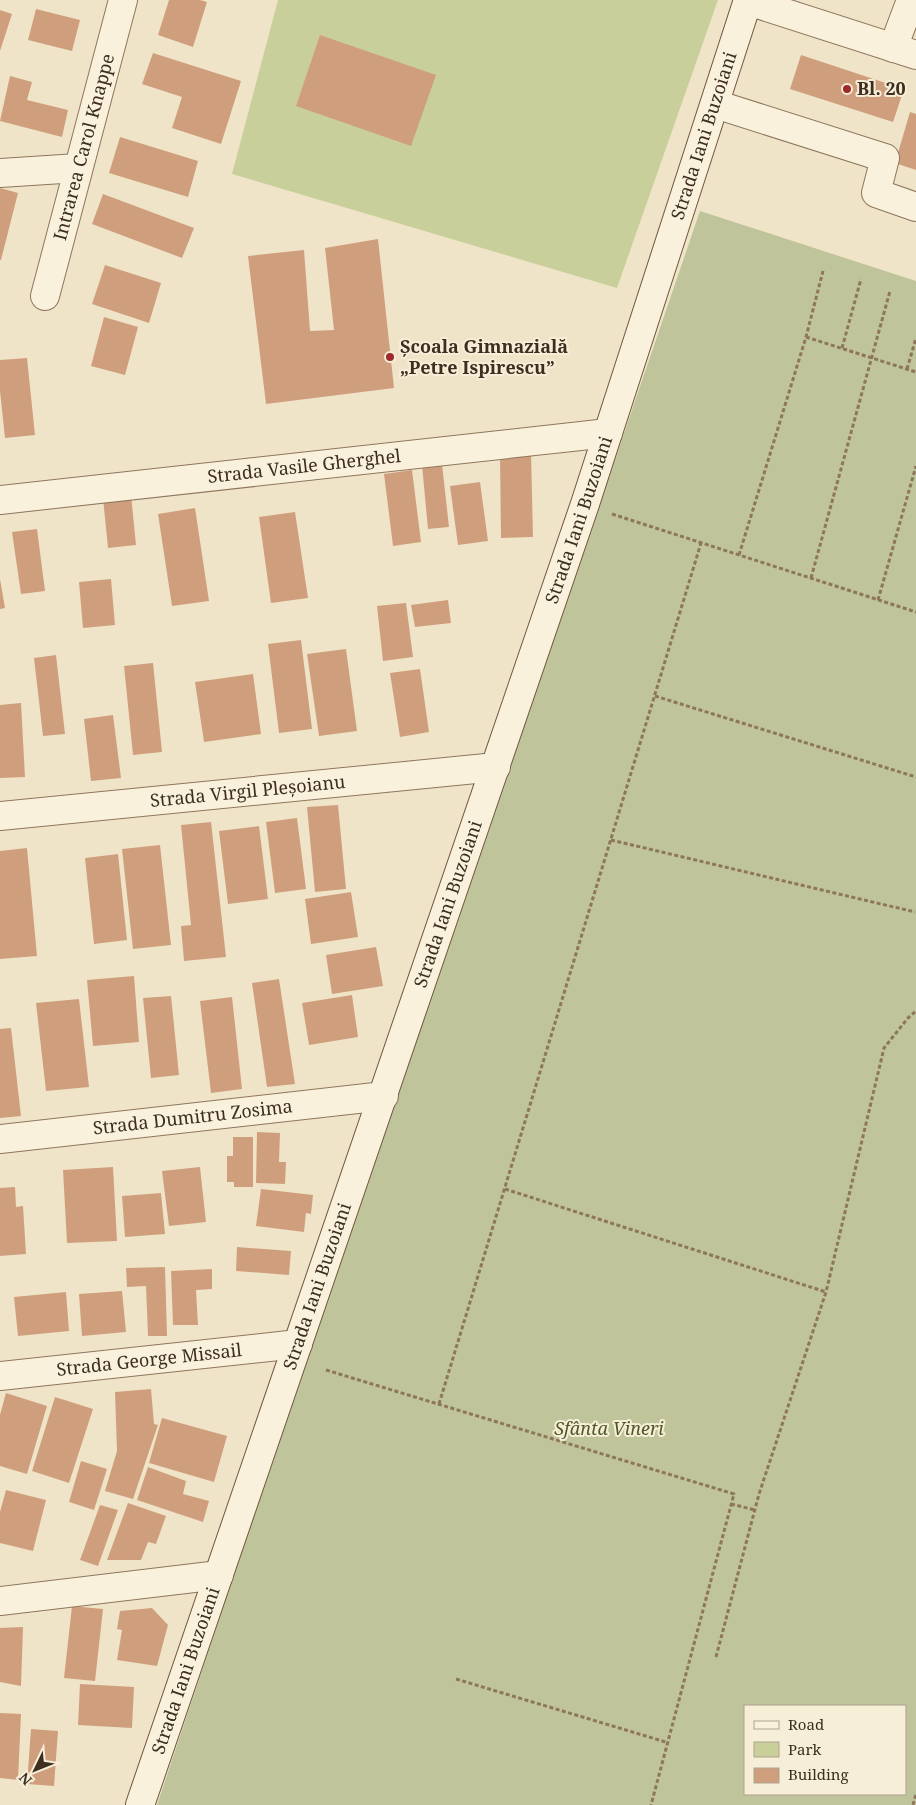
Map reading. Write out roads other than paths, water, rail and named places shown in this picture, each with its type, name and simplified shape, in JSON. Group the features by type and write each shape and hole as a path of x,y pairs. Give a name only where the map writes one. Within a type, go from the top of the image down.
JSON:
{"street":[{"name":"Intrarea Carol Knappe","path":"45,296 123,0"},
{"path":"748,1 904,51 911,0"},
{"name":"Strada Iani Buzoiani","path":"140,1805 496,767 608,434 748,1"},
{"path":"715,104 885,158 876,193 916,207"},
{"path":"0,173 78,168"},
{"name":"Strada Vasile Gherghel","path":"0,500 608,434"},
{"name":"Strada Virgil Pleșoianu","path":"0,816 496,767"},
{"name":"Strada Dumitru Zosima","path":"0,1139 384,1096"},
{"name":"Strada George Missail","path":"0,1376 298,1344"},
{"path":"0,1602 219,1575"}],"place":[{"name":"Bl. 20","path":"847,89"},
{"name":"Școala Gimnazială „Petre Ispirescu”","path":"390,357"}],"park label":[{"name":"Sfânta Vineri","path":"609,1429"}]}
